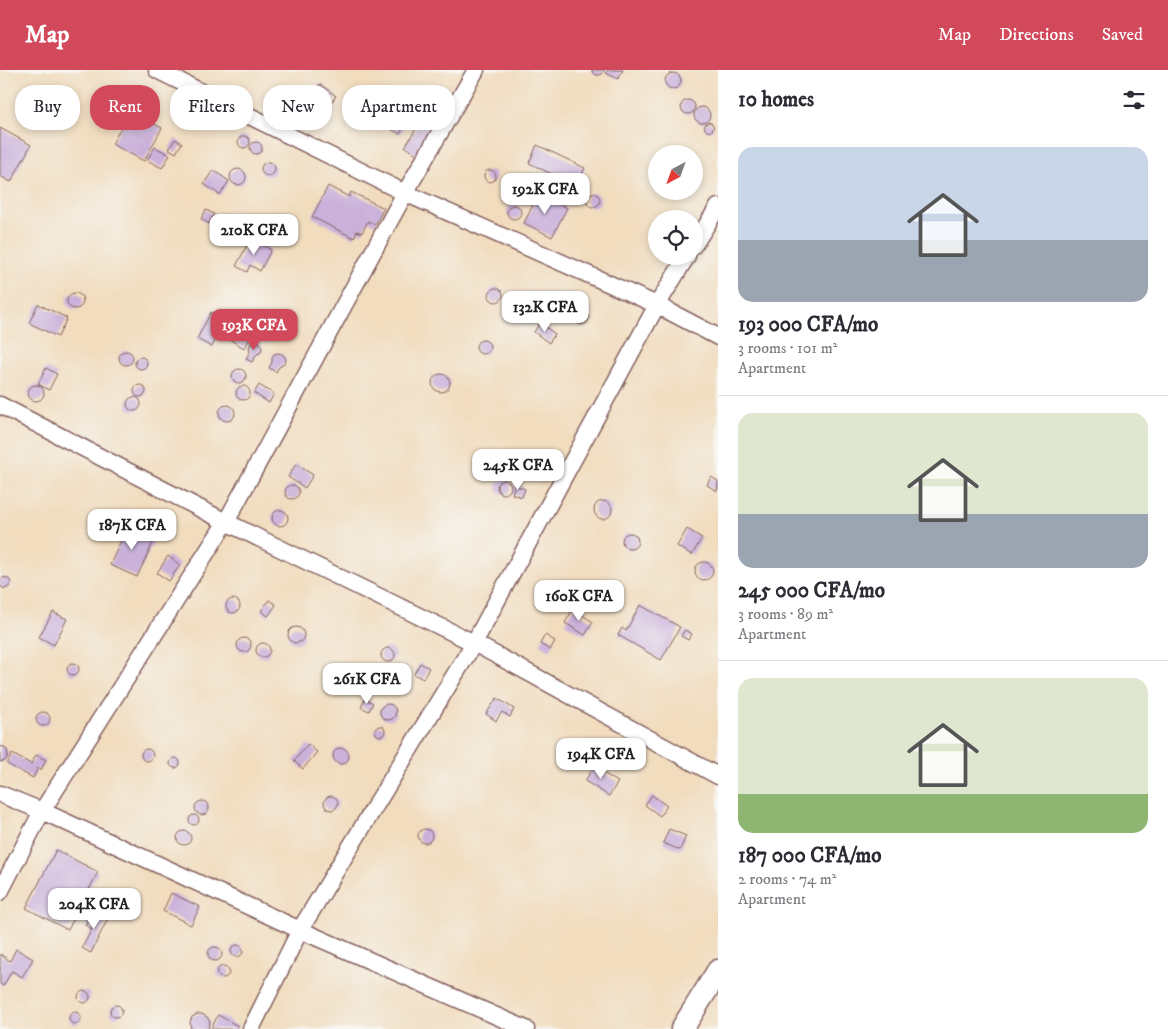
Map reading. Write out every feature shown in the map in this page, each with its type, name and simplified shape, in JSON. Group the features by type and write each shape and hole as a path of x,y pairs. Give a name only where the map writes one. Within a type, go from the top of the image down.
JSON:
{"street":[{"path":"157,70 405,193 657,305 718,337"},
{"path":"0,892 42,811 226,522 405,193 476,70"},
{"path":"703,231 718,207"},
{"path":"250,1029 300,930 474,643 657,305 681,265"},
{"path":"0,405 226,522 474,643 718,776"},
{"path":"0,794 42,811 300,930 526,1029"},
{"path":"682,1029 718,971"}],"building":[{"path":"591,70 605,70 600,75 596,75"},
{"path":"608,70 623,70 618,79 606,73"},
{"path":"670,73 676,73 681,78 679,87 670,89 665,84 665,78"},
{"path":"332,93 336,96 332,101"},
{"path":"688,100 693,102 695,107 693,112 688,114 683,112 681,107 683,102"},
{"path":"699,107 705,107 710,112 708,121 699,123 694,118 694,112"},
{"path":"709,123 713,127 709,131 705,127"},
{"path":"160,127 162,128 144,161 112,144 120,130 160,130"},
{"path":"0,128 31,145 11,182 0,176"},
{"path":"393,130 402,130 400,134"},
{"path":"415,130 435,130 420,156 405,147"},
{"path":"242,136 246,136 250,142 246,148 242,148 238,144 238,140"},
{"path":"175,139 182,143 176,153 169,149"},
{"path":"258,142 261,143 261,153 254,154 251,153 250,146 251,143"},
{"path":"537,145 585,168 576,186 529,163"},
{"path":"155,147 170,155 162,168 147,160"},
{"path":"268,162 273,164 275,169 273,174 268,176 263,174 261,169 263,164"},
{"path":"238,169 246,177 238,185 230,177"},
{"path":"213,170 229,181 220,195 204,184"},
{"path":"488,170 492,170 496,176 492,182 488,182 484,178 484,174"},
{"path":"328,186 349,197 351,192 384,208 375,225 368,221 362,233 357,231 354,238 312,217"},
{"path":"539,193 567,208 552,237 524,223"},
{"path":"593,193 598,195 600,200 598,205 593,207 588,205 586,200 588,195"},
{"path":"514,205 519,207 521,212 519,217 514,219 509,217 507,212 509,207"},
{"path":"206,210 214,214 209,224 201,219"},
{"path":"251,238 271,250 260,271 250,265 247,272 236,266"},
{"path":"493,288 499,288 503,295 499,302 493,302 489,298 489,292"},
{"path":"75,293 83,301 75,309 67,301"},
{"path":"38,304 67,318 58,337 29,323"},
{"path":"579,311 585,311 589,318 585,325 579,325 575,321 575,315"},
{"path":"211,312 225,320 212,347 197,339"},
{"path":"540,323 555,334 549,343 534,332"},
{"path":"236,328 251,337 244,348 229,339"},
{"path":"480,340 486,340 490,347 486,354 480,354 476,350 476,344"},
{"path":"259,342 262,349 252,362 246,359 251,343"},
{"path":"126,351 131,353 133,358 131,363 126,365 121,363 119,358 121,353"},
{"path":"278,353 285,357 286,361 276,372 269,368 274,354"},
{"path":"139,357 143,357 147,363 143,369 139,369 135,365 135,361"},
{"path":"46,368 57,374 49,390 38,384"},
{"path":"236,369 242,369 246,376 242,383 236,383 232,379 232,373"},
{"path":"441,374 447,377 450,383 447,389 441,392 435,389 432,383 435,377"},
{"path":"36,385 44,393 36,401 28,393"},
{"path":"138,385 142,385 146,391 142,397 138,397 134,393 134,389"},
{"path":"259,385 274,394 269,403 254,393"},
{"path":"243,386 248,388 250,393 248,398 243,400 238,398 236,393 238,388"},
{"path":"134,397 139,399 141,404 139,409 134,411 129,409 127,404 129,399"},
{"path":"227,405 235,413 227,421 219,413"},
{"path":"482,451 491,455 486,464 477,459"},
{"path":"494,457 499,462 494,467 489,462"},
{"path":"296,464 313,475 305,488 288,477"},
{"path":"711,477 718,481 717,491 707,485"},
{"path":"501,480 507,480 511,487 507,494 501,494 497,490 497,484"},
{"path":"292,485 297,487 299,492 297,497 292,499 287,497 285,492 287,487"},
{"path":"515,485 525,489 522,497 512,494"},
{"path":"603,501 609,504 612,510 609,516 603,519 597,516 594,510 597,504"},
{"path":"280,510 288,518 280,526 272,518"},
{"path":"128,525 155,538 137,577 110,565"},
{"path":"687,529 702,538 692,555 677,546"},
{"path":"630,533 636,535 638,541 636,547 630,549 624,547 622,541 624,535"},
{"path":"168,556 180,565 169,581 157,573"},
{"path":"700,562 708,562 713,567 711,578 700,580 695,575 695,567"},
{"path":"5,577 11,583 5,589 -1,583"},
{"path":"233,599 238,601 240,606 238,611 233,613 228,611 226,606 228,601"},
{"path":"269,600 276,605 268,616 261,611"},
{"path":"640,605 680,627 661,660 618,635 622,628 626,631"},
{"path":"573,609 593,622 585,635 565,623"},
{"path":"53,612 67,619 54,645 39,637"},
{"path":"296,627 304,635 296,643 288,635"},
{"path":"685,630 692,634 688,640 681,636"},
{"path":"545,635 555,641 550,650 540,644"},
{"path":"241,638 247,638 251,645 247,652 241,652 237,648 237,642"},
{"path":"263,643 268,645 270,650 268,655 263,657 258,655 256,650 258,645"},
{"path":"388,648 393,650 395,655 393,660 388,662 383,660 381,655 383,650"},
{"path":"71,663 75,663 79,669 75,675 71,675 67,671 67,667"},
{"path":"420,663 429,668 423,679 414,674"},
{"path":"370,671 377,677 372,684 364,679"},
{"path":"497,698 514,709 510,717 502,712 496,721 486,714"},
{"path":"365,699 373,703 369,711 361,707"},
{"path":"388,704 396,712 388,720 380,712"},
{"path":"43,712 48,714 50,719 48,724 43,726 38,724 36,719 38,714"},
{"path":"380,726 385,731 380,736 375,731"},
{"path":"590,742 603,749 599,757 586,751"},
{"path":"308,744 317,752 303,769 294,761"},
{"path":"0,746 7,750 8,754 5,761 0,762"},
{"path":"633,747 640,752 633,761 626,756"},
{"path":"341,748 347,750 349,756 347,762 341,764 335,762 333,756 335,750"},
{"path":"147,749 153,755 147,761 141,755"},
{"path":"12,754 31,764 36,755 46,760 41,770 38,768 33,778 7,764"},
{"path":"173,758 177,758 180,763 179,767 173,768 170,765 170,761"},
{"path":"596,763 605,769 603,773 618,782 609,796 585,781"},
{"path":"652,795 667,806 660,816 645,805"},
{"path":"331,796 336,798 338,803 336,808 331,810 326,808 324,803 326,798"},
{"path":"202,801 207,803 209,808 207,813 202,815 197,813 195,808 197,803"},
{"path":"192,815 196,815 199,820 198,824 192,825 189,822 189,818"},
{"path":"425,829 430,831 432,836 430,841 425,843 420,841 418,836 420,831"},
{"path":"669,829 686,836 680,850 663,843"},
{"path":"184,831 189,833 191,838 189,843 184,845 179,843 177,838 179,833"},
{"path":"56,850 98,872 68,930 26,908"},
{"path":"171,893 200,907 191,925 163,911"},
{"path":"93,910 108,918 91,953 82,948 92,929 85,925"},
{"path":"239,945 242,946 242,956 235,957 232,956 231,949 232,946"},
{"path":"212,947 218,947 222,954 218,961 212,961 208,957 208,951"},
{"path":"16,949 33,959 22,977 12,971 3,986 0,984 0,954 10,961"},
{"path":"221,966 225,966 229,972 225,978 221,978 217,974 217,970"},
{"path":"86,991 89,992 89,1002 82,1003 79,1002 78,995 79,992"},
{"path":"114,1005 118,1005 122,1011 118,1017 114,1017 110,1013 110,1009"},
{"path":"73,1012 77,1012 81,1018 77,1024 73,1024 69,1020 69,1016"},
{"path":"197,1014 207,1017 210,1022 208,1029 191,1029 190,1022 192,1017"},
{"path":"218,1015 238,1026 236,1029 211,1029"}]}
